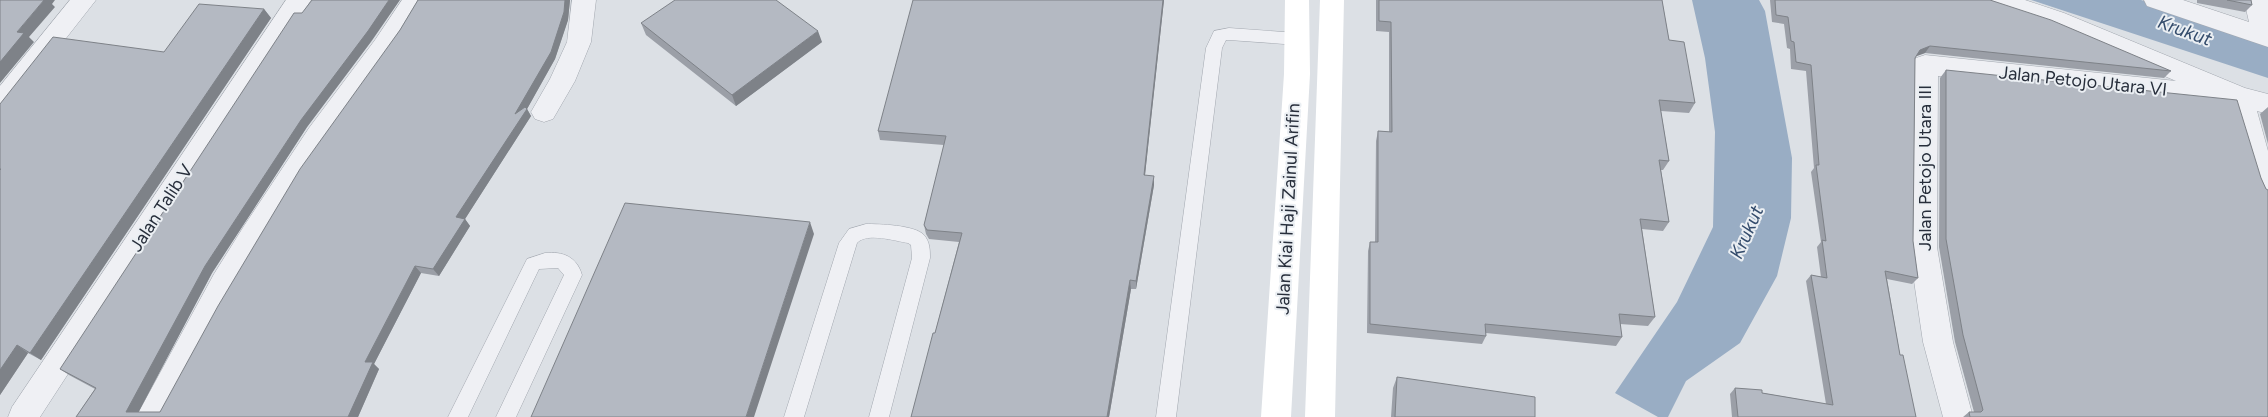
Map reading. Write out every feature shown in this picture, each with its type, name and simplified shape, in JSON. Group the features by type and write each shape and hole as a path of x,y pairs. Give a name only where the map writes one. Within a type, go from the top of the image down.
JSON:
{"main road":[{"name":"Jalan Kiai Haji Zainul Arifin","path":"1276,417 1298,40 1297,0"},
{"name":"Jalan Kiai Haji Zainul Arifin","path":"1320,417 1332,0"}],"street":[{"path":"0,104 84,0"},
{"name":"Jalan Talib V","path":"23,417 299,0"},
{"path":"151,417 224,283 254,234 318,135 384,47 415,0"},
{"path":"544,112 562,81 579,42 584,0"},
{"name":"Jalan Petojo Utara VI","path":"1997,0 2055,19 2240,97"},
{"path":"2156,0 2266,37"},
{"path":"2256,0 2266,37"},
{"name":"Jalan Petojo Utara VI","path":"1926,65 2240,97 2268,104"},
{"name":"Jalan Petojo Utara III","path":"1926,65 1923,247 1938,342 1958,417"},
{"path":"2240,97 2255,152 2268,188"}],"lane":[{"path":"1166,417 1214,48 1220,35 1229,34 1298,40"},
{"path":"794,417 850,238 856,232 864,230 911,236 917,238 921,245 921,258 879,417"},
{"path":"458,417 534,264 542,259 552,259 568,264 573,269 573,275 506,417"}],"water":[{"name":"Krukut","path":"1692,0 1759,0 1765,11 1792,158 1791,218 1777,276 1740,343 1686,381 1668,417 1658,417 1615,393 1677,302 1713,227 1715,132 1705,58"},
{"name":"Krukut","path":"2031,0 2141,0 2268,40 2268,78"}],"building":[{"path":"0,0 44,0 17,32 24,33 0,62"},
{"path":"312,0 389,0 301,120 205,266 126,412 160,412 218,306 300,169 400,30 418,0 565,0 564,12 551,52 515,114 525,107 527,109 456,217 465,219 433,269 415,266 365,362 373,362 348,417 76,417 96,388 60,369 294,13 302,13"},
{"path":"675,0 776,0 818,31 732,95 641,23"},
{"path":"913,0 1163,0 1144,175 1154,176 1136,281 1130,280 1107,417 911,417 962,233 927,230 924,225 946,136 878,131"},
{"path":"1379,0 1662,0 1669,40 1684,42 1695,103 1659,100 1669,161 1659,160 1669,222 1640,219 1655,317 1619,314 1622,337 1485,324 1486,336 1370,324 1370,242 1378,242 1378,131 1392,132 1391,22 1379,21"},
{"path":"1775,0 1990,0 2051,20 2171,71 1930,46 1920,50 1915,58 1913,241 1918,278 1885,271 1900,355 1903,355 1916,417 1738,417 1735,388 1762,390 1762,393 1833,405 1811,275 1827,278 1822,240 1826,241 1816,165 1819,165 1811,65 1796,62 1794,42 1791,41 1788,17 1776,15"},
{"path":"2227,0 2251,0 2252,5"},
{"path":"199,4 264,9 30,353 17,345 0,370 0,104 53,37 164,52"},
{"path":"1946,70 2237,100 2261,178 2268,190 2268,417 1970,417 1969,412 1981,412 1983,410 1963,335 1946,239"},
{"path":"625,203 810,222 746,417 531,417"},
{"path":"1397,377 1535,397 1535,417 1395,417"}]}
